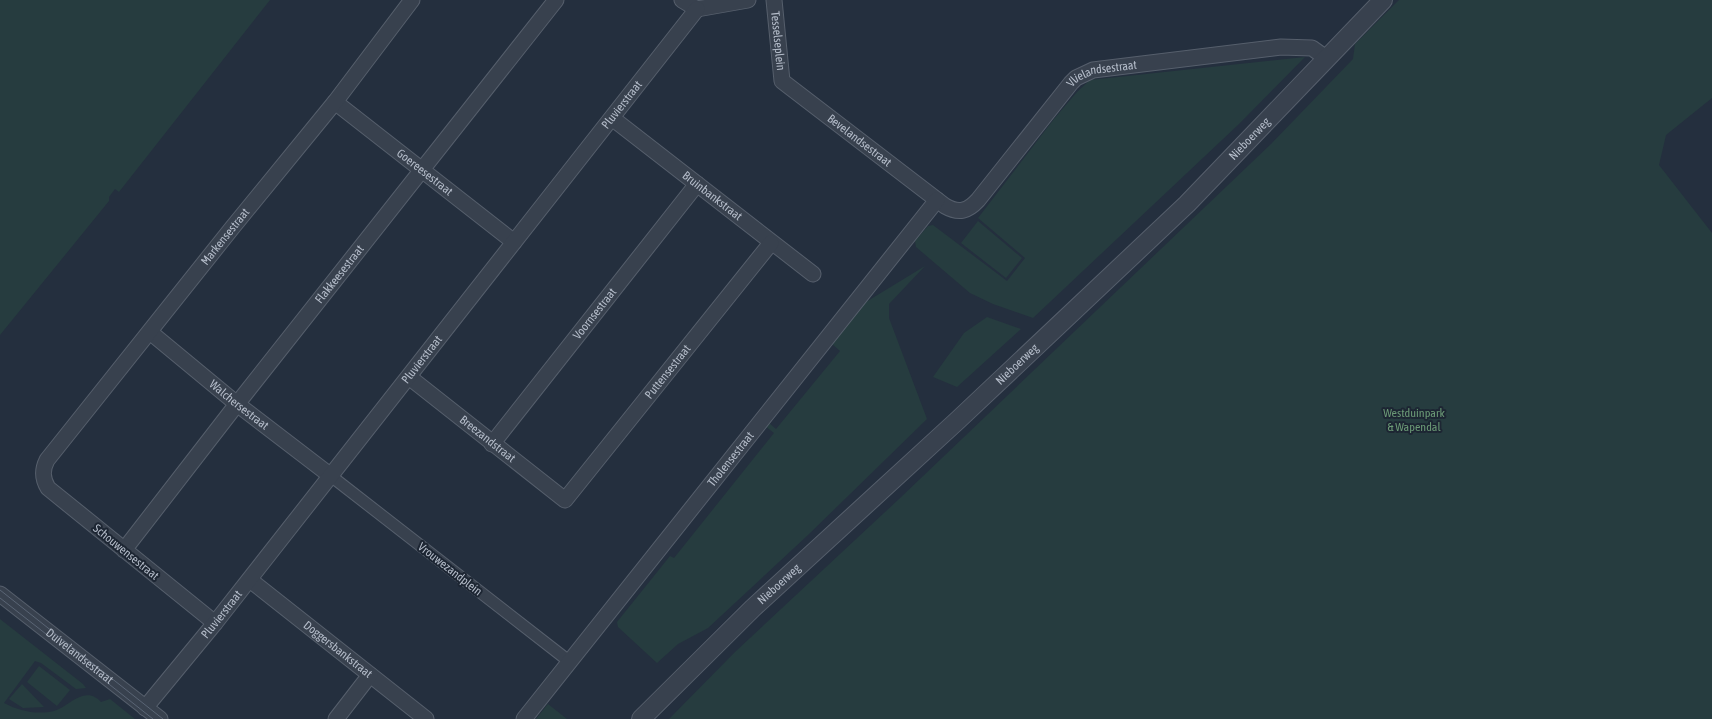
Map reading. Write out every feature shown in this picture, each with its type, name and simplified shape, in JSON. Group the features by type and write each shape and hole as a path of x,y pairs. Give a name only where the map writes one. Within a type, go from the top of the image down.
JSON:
{"street":[{"name":"Markensestraat","path":"43,476 43,469 48,460 335,102 412,0"},
{"name":"Flakkeesestraat","path":"124,550 237,404 556,0"},
{"path":"682,0 697,9 748,0"},
{"name":"Tesselseplein","path":"774,0 782,81"},
{"name":"Nieboerweg","path":"641,719 753,608 958,420 1187,204 1383,0"},
{"name":"Pluvierstraat","path":"145,708 250,580 697,9"},
{"name":"Vlielandsestraat","path":"937,200 951,210 959,211 971,207 1071,83 1076,78 1093,70 1281,47 1312,48 1326,58"},
{"name":"Bevelandsestraat","path":"782,81 937,200"},
{"name":"Goereesestraat","path":"335,102 514,242"},
{"name":"Bruinbankstraat","path":"612,118 813,274"},
{"name":"Voornsestraat","path":"492,444 697,184"},
{"name":"Tholensestraat","path":"524,719 937,200"},
{"name":"Puttensestraat","path":"565,500 771,242"},
{"name":"Walchersestraat","path":"150,332 237,404 331,476"},
{"name":"Breezandstraat","path":"409,377 492,444 565,500"},
{"name":"Schouwensestraat","path":"43,476 48,488 215,623"},
{"name":"Vrouwezandplein","path":"331,476 570,662"},
{"name":"Doggersbankstraat","path":"250,580 426,719"},
{"name":"Duivelandsestraat","path":"0,594 160,719"},
{"path":"336,719 370,675"}],"green space":[{"path":"0,0 270,0 119,192 115,189 109,197 109,201 0,335"},
{"name":"Westduinpark & Wapendal","path":"1399,0 1712,0 1712,98 1666,135 1659,165 1712,233 1712,719 669,719 735,652 899,499 1271,144 1353,59 1355,44"},
{"path":"1305,57 1239,124 1033,318 993,304 970,293 916,247 915,241 928,226 933,225 1007,281 1025,258 978,218 1054,119 1077,92 1090,80"},
{"path":"978,221 1022,258 1006,278 961,243"},
{"path":"925,266 889,304 889,318 927,419 808,535 708,628 678,644 657,663 618,627 617,622 670,556 674,558 774,433 765,426 768,422 776,429 840,351 831,343 866,302"},
{"path":"987,317 1021,329 957,387 933,377 964,333"},
{"path":"0,619 83,684 86,688 76,689 41,663 35,661 4,703 28,712 41,713 54,711 82,696 88,695 95,697 101,702 110,699 135,719 0,719"},
{"path":"39,666 70,690 57,706 27,682"},
{"path":"22,684 44,707 23,708 9,699"},
{"path":"548,704 567,719 536,719"}],"tram line":[{"path":"0,590 163,719"},
{"path":"0,598 46,634"},
{"path":"100,677 153,719"}]}
